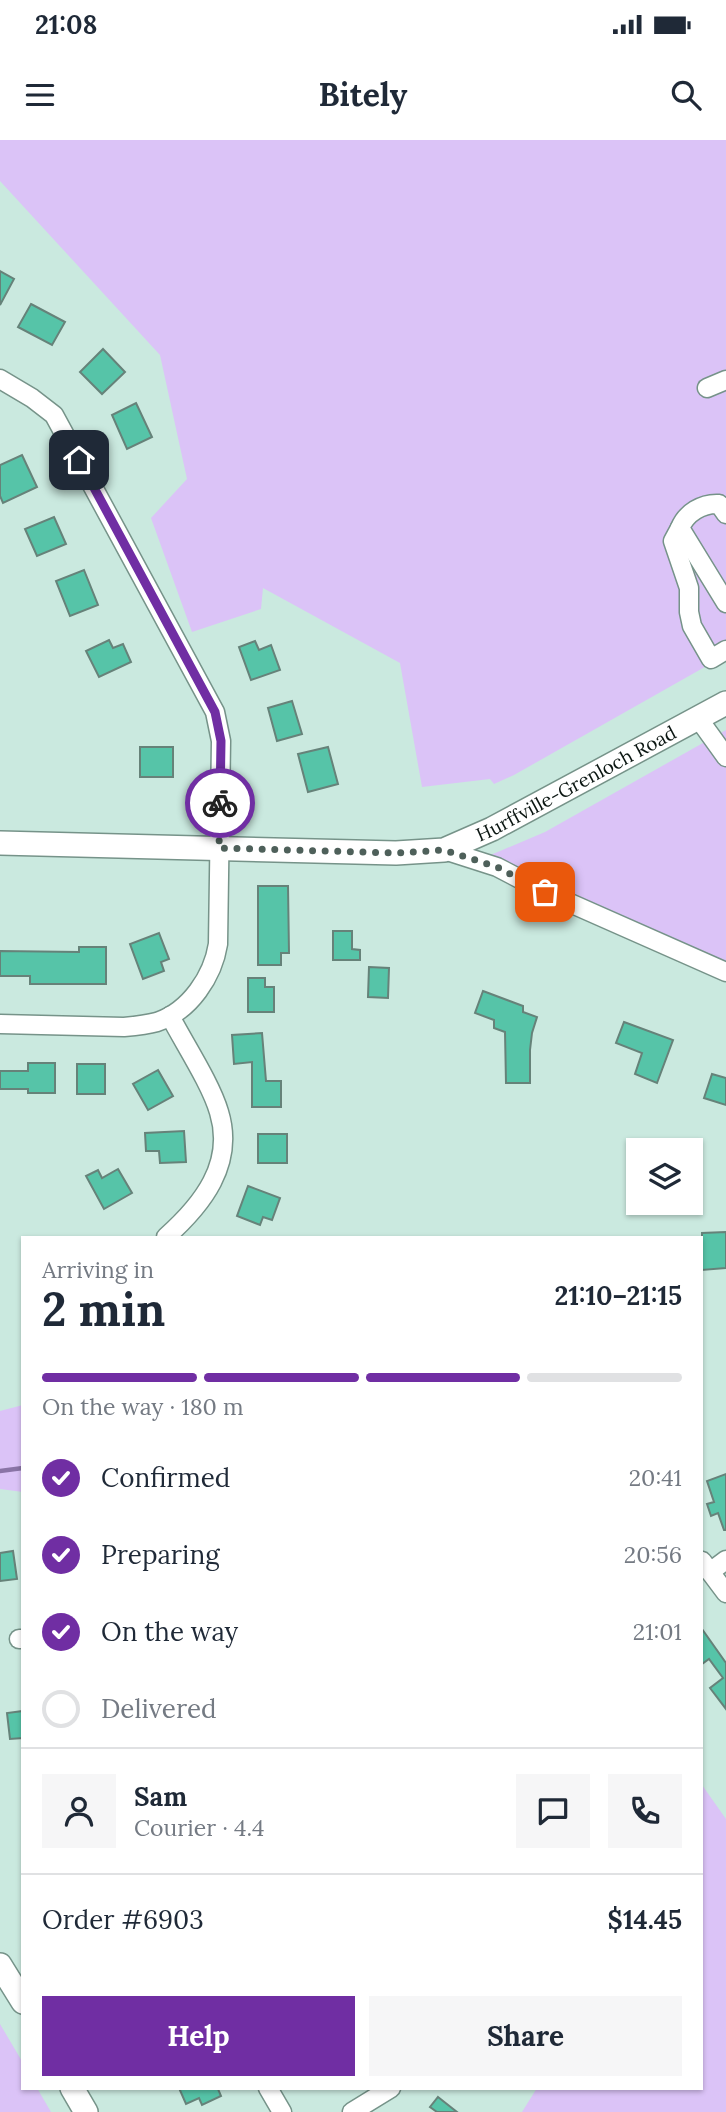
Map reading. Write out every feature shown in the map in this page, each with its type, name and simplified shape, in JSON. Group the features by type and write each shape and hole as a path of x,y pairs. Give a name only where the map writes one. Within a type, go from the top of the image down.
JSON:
{"main road":[{"name":"Hurffville-Grenloch Road","path":"0,843 396,853 444,850 492,829 726,703"},
{"path":"0,1965 21,1999"},
{"path":"73,2090 86,2112"}],"street":[{"path":"0,379 54,415 215,712 221,741 219,925 215,961 208,978 196,994 170,1016 156,1022 124,1027 0,1024"},
{"path":"708,387 726,380"},
{"path":"726,514 719,504 708,503 684,518 673,541 689,588 692,626 710,659 726,650"},
{"path":"680,528 726,603"},
{"path":"698,718 726,757"},
{"path":"444,850 497,867 545,892 726,972"},
{"path":"167,1236 198,1206 208,1192 218,1169 222,1148 219,1110 170,1016"},
{"path":"726,1560 706,1567 726,1593"},
{"path":"269,2090 282,2112"},
{"path":"352,2112 388,2090"}],"shaded area":[{"path":"0,140 726,140 726,655 494,784 490,779 422,787 400,663 263,588 261,609 192,632 151,518 187,479 160,355 0,181"},
{"path":"726,730 726,974 479,860 545,832"},
{"path":"21,1406 21,1492 0,1489 0,1411"},
{"path":"703,1786 726,1819 726,2112 522,2112 536,2090 703,2090"},
{"path":"0,2024 21,2060 21,2090 38,2090 51,2112 0,2112"}],"building":[{"path":"0,271 14,279 0,305"},
{"path":"31,304 65,322 52,345 18,327"},
{"path":"103,349 125,372 102,394 80,372"},
{"path":"136,403 152,437 127,449 112,415"},
{"path":"22,455 37,487 3,503 0,496 0,465"},
{"path":"54,517 66,544 37,556 25,529"},
{"path":"84,570 98,605 70,616 56,581"},
{"path":"109,640 113,648 123,644 131,662 99,677 86,651"},
{"path":"255,641 259,650 271,645 280,670 251,680 239,647"},
{"path":"292,701 302,734 277,741 268,708"},
{"path":"140,747 173,747 173,777 140,777"},
{"path":"328,747 338,784 308,792 298,754"},
{"path":"258,886 288,886 289,953 281,953 281,965 258,965"},
{"path":"333,931 352,931 352,949 360,950 360,960 333,960"},
{"path":"159,933 169,959 161,962 164,971 143,979 130,944"},
{"path":"79,947 106,947 106,984 30,984 30,976 0,976 0,951 79,952"},
{"path":"369,967 389,968 388,998 368,997"},
{"path":"248,978 265,978 265,987 274,987 274,1012 248,1012"},
{"path":"483,991 523,1006 523,1012 537,1017 530,1050 530,1083 506,1083 505,1032 494,1028 494,1020 475,1013"},
{"path":"624,1022 673,1040 657,1083 635,1074 642,1053 616,1043"},
{"path":"262,1033 266,1081 281,1081 281,1107 252,1107 252,1062 234,1064 232,1035"},
{"path":"28,1063 55,1063 55,1093 0,1089 0,1071 28,1071"},
{"path":"77,1064 105,1064 105,1094 77,1094"},
{"path":"158,1070 173,1096 148,1110 133,1084"},
{"path":"712,1074 726,1078 726,1105 704,1098"},
{"path":"184,1131 186,1162 160,1163 159,1151 146,1151 145,1133"},
{"path":"258,1134 287,1134 287,1163 258,1163"},
{"path":"118,1169 132,1193 104,1209 86,1176 98,1170 102,1178"},
{"path":"248,1186 280,1198 272,1220 263,1217 260,1225 237,1216"},
{"path":"726,1232 726,1268 703,1270 702,1233"},
{"path":"726,1474 724,1530 718,1513 711,1516 707,1504 714,1502 707,1481"},
{"path":"13,1551 17,1579 0,1581 0,1553"},
{"path":"703,1630 726,1663 726,1709 710,1688 723,1678 709,1659 703,1663"},
{"path":"21,1711 21,1738 10,1739 7,1713"},
{"path":"180,2090 218,2090 221,2096 202,2105 199,2098 186,2104"},
{"path":"438,2097 457,2112 437,2112 430,2107"}],"waterway":[{"path":"0,1471 21,1468"}],"way so far":[{"path":"220,803 219,848 396,853 444,850 497,867 545,892"}],"route":[{"path":"79,460 215,712 221,741 220,803"}]}
